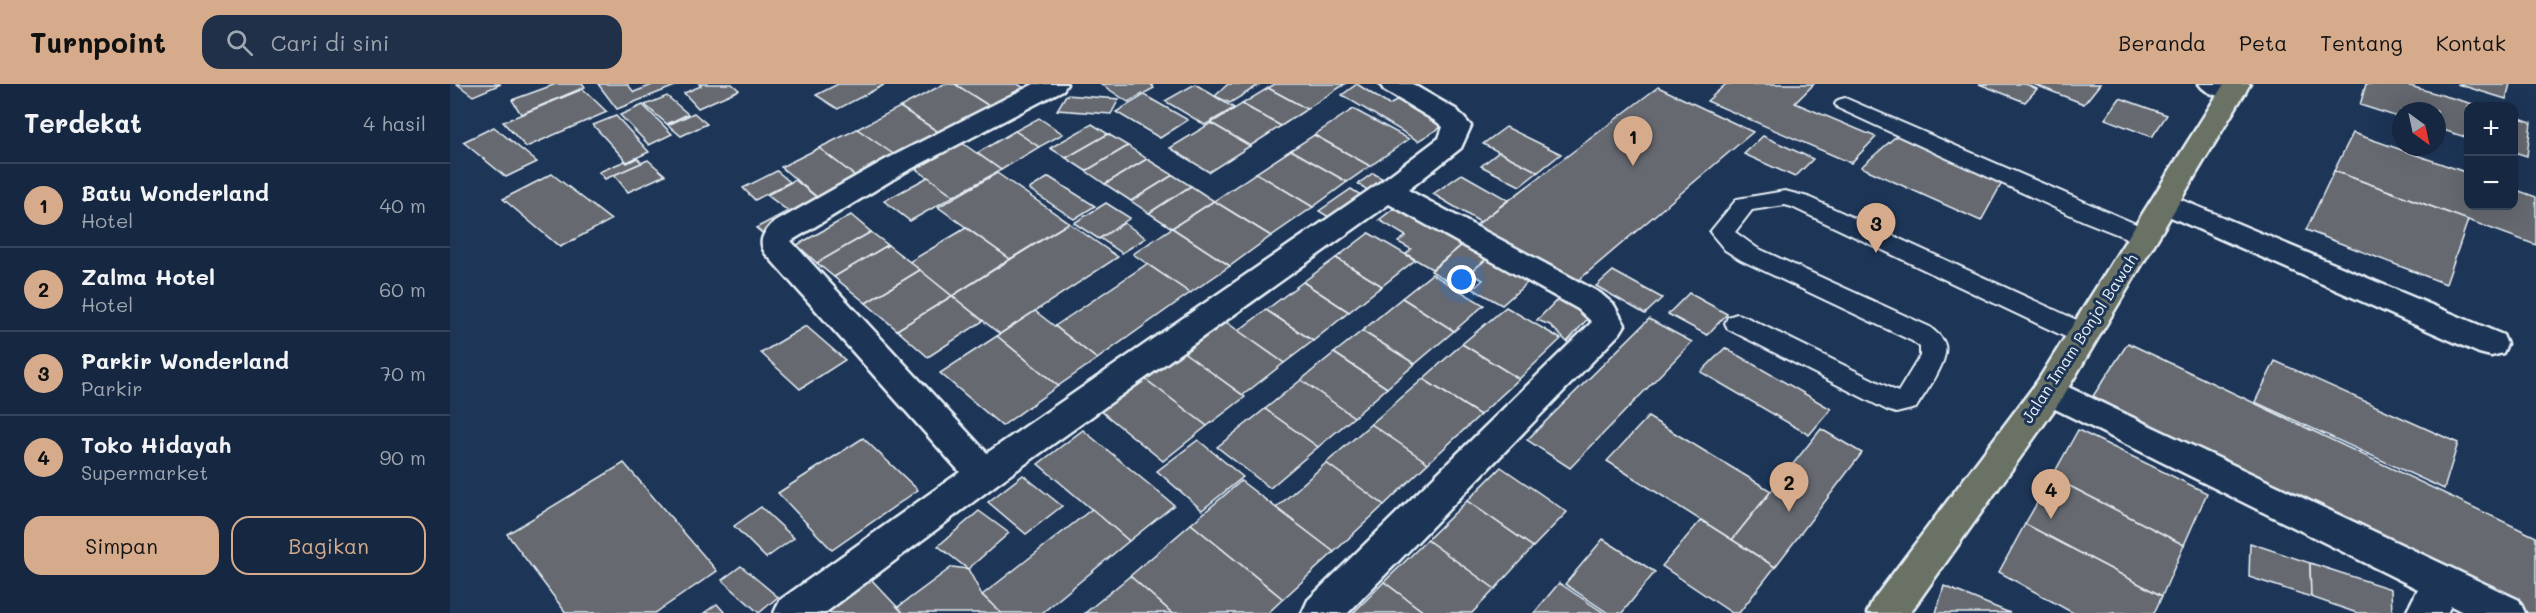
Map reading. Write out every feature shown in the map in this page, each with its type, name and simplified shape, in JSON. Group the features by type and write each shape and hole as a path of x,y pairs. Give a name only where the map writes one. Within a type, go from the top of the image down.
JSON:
{"main road":[{"name":"Jalan Imam Bonjol Bawah","path":"1887,613 2049,391 2165,202 2228,86"}],"street":[{"path":"984,474 776,246 776,239 783,231 895,166 1054,84"},
{"path":"794,613 984,474 1388,191 1451,142 1457,126 1447,116 1393,84"},
{"path":"1322,613 1609,325 1603,313 1589,301 1388,191"},
{"path":"2165,202 2491,344"},
{"path":"2049,391 2434,597 2505,613"}],"lane":[{"path":"1845,104 2092,216 2144,237"},
{"path":"1737,323 1896,403 1907,401 1933,357 1932,344 1921,334 1749,254 1732,244 1722,232 1745,204 1785,198 1800,201 2083,334"}],"building":[{"path":"457,84 501,84 473,96"},
{"path":"556,84 583,84 585,87 521,114 512,100"},
{"path":"598,84 627,84 634,92 655,84 680,84 617,109"},
{"path":"699,84 732,84 739,90 698,108 684,93 701,86"},
{"path":"838,84 886,84 838,109 816,95"},
{"path":"944,84 955,84 994,109 943,135 900,107"},
{"path":"955,84 1018,84 1029,91 994,109"},
{"path":"1101,84 1151,84 1154,88 1128,102"},
{"path":"1195,84 1234,108 1205,125 1165,101"},
{"path":"1228,84 1259,85 1230,103 1215,96"},
{"path":"1275,84 1345,84 1307,109 1268,88"},
{"path":"1357,84 1389,105 1407,95 1450,122 1418,141 1342,95"},
{"path":"1726,84 1814,84 1795,103 1876,137 1851,163 1707,101"},
{"path":"1979,84 2026,84 2037,89 2025,102"},
{"path":"2033,84 2100,84 2084,104"},
{"path":"2366,84 2403,84 2466,102 2464,102 2464,137 2446,131 2446,102 2392,102 2392,115 2360,105"},
{"path":"2457,84 2510,84 2506,99"},
{"path":"1658,87 1753,132 1574,284 1475,226"},
{"path":"1268,88 1307,109 1281,126 1242,104"},
{"path":"583,89 607,112 526,147 503,122"},
{"path":"1066,95 1119,99 1111,114 1057,110"},
{"path":"1144,95 1188,120 1160,138 1116,112"},
{"path":"667,96 688,114 667,124 645,105"},
{"path":"2120,98 2167,115 2152,137 2105,119"},
{"path":"1242,104 1281,126 1250,146 1211,123"},
{"path":"643,105 672,134 649,145 620,115"},
{"path":"900,107 943,135 899,159 857,129"},
{"path":"1353,109 1409,139 1370,166 1314,135"},
{"path":"694,113 707,124 681,136 668,125"},
{"path":"616,116 649,152 627,162 593,125"},
{"path":"2518,117 2531,122 2527,156 2518,153"},
{"path":"1039,118 1063,134 1039,147 1015,131"},
{"path":"1211,123 1250,146 1209,172 1170,148"},
{"path":"1092,124 1108,134 1066,158 1050,148"},
{"path":"494,127 537,162 506,177 463,142"},
{"path":"1506,127 1561,154 1538,172 1483,144"},
{"path":"857,129 899,158 860,180 819,148"},
{"path":"1015,131 1039,147 1001,170 977,153"},
{"path":"1901,132 2004,179 1981,221 1861,167"},
{"path":"2353,133 2392,147 2392,156 2419,156 2464,172 2464,210 2518,210 2518,190 2536,197 2536,245 2334,171"},
{"path":"1108,134 1128,146 1086,171 1066,158"},
{"path":"1314,135 1370,166 1347,182 1291,150"},
{"path":"1763,136 1813,159 1795,177 1744,154"},
{"path":"962,143 1001,170 954,196 916,169"},
{"path":"1128,146 1147,159 1105,184 1086,171"},
{"path":"819,148 860,180 823,202 781,167"},
{"path":"1291,150 1347,182 1313,207 1256,173"},
{"path":"1499,152 1538,172 1520,186 1481,166"},
{"path":"637,158 642,163 605,179 599,172 625,161 627,163"},
{"path":"1147,159 1173,175 1131,201 1105,184"},
{"path":"648,160 665,175 628,192 614,175"},
{"path":"777,171 790,182 755,200 743,188"},
{"path":"2334,171 2468,220 2446,284 2306,230"},
{"path":"997,173 1069,223 1010,259 938,207"},
{"path":"1256,173 1313,207 1271,236 1214,201"},
{"path":"1373,173 1391,184 1375,195 1358,184"},
{"path":"552,174 611,220 560,247 503,199"},
{"path":"1462,174 1508,200 1480,222 1433,194"},
{"path":"1173,175 1191,186 1149,213 1131,201"},
{"path":"928,177 954,196 910,221 884,201"},
{"path":"1049,177 1095,206 1074,219 1029,189"},
{"path":"795,180 826,205 767,237 756,228 788,211 767,195"},
{"path":"1191,186 1214,201 1172,228 1149,213"},
{"path":"1351,189 1369,200 1337,222 1319,211"},
{"path":"1214,201 1271,236 1230,266 1172,228"},
{"path":"1106,203 1130,218 1099,239 1074,223"},
{"path":"1397,206 1463,244 1432,269 1406,254 1411,249 1398,242 1406,236 1379,220"},
{"path":"851,215 871,232 817,263 797,245"},
{"path":"1069,223 1118,257 1000,334 952,296"},
{"path":"1124,223 1146,238 1122,253 1100,238"},
{"path":"966,228 1010,259 952,296 909,262"},
{"path":"1172,228 1230,266 1190,293 1133,254"},
{"path":"871,232 888,245 834,277 817,263"},
{"path":"1369,233 1415,260 1382,286 1336,258"},
{"path":"1467,241 1491,255 1455,285 1431,271"},
{"path":"888,245 920,270 866,303 834,277"},
{"path":"1495,252 1536,275 1502,305 1473,289 1483,280 1470,273"},
{"path":"1336,258 1382,286 1349,312 1303,282"},
{"path":"1147,264 1190,293 1097,359 1055,326"},
{"path":"920,270 952,296 897,330 866,303"},
{"path":"1613,271 1662,298 1645,314 1596,286"},
{"path":"1432,274 1484,305 1454,331 1402,298"},
{"path":"1303,282 1349,312 1313,341 1266,310"},
{"path":"1689,293 1727,314 1707,335 1668,314"},
{"path":"952,296 983,321 928,357 897,330"},
{"path":"1402,298 1454,331 1415,364 1362,331"},
{"path":"1558,299 1572,299 1590,316 1567,342 1550,325 1537,320"},
{"path":"1506,307 1561,339 1519,379 1462,344"},
{"path":"1266,310 1313,341 1284,363 1238,331"},
{"path":"1035,311 1097,359 1058,386 997,336"},
{"path":"1649,319 1692,342 1570,468 1527,440"},
{"path":"1226,322 1284,363 1243,395 1184,353"},
{"path":"806,326 845,360 800,389 761,353"},
{"path":"1362,331 1415,364 1387,388 1334,353"},
{"path":"997,336 1058,386 1002,426 940,373"},
{"path":"2128,343 2536,537 2536,613 2525,613 2093,396"},
{"path":"1462,344 1519,379 1480,415 1423,379"},
{"path":"1725,348 1831,409 1809,435 1701,372"},
{"path":"1182,351 1245,397 1207,426 1145,379"},
{"path":"1334,353 1387,388 1354,417 1301,380"},
{"path":"2275,361 2458,443 2444,489 2255,402"},
{"path":"1145,379 1207,426 1163,461 1101,411"},
{"path":"1423,379 1480,415 1428,463 1371,424"},
{"path":"1301,380 1354,417 1318,447 1265,409"},
{"path":"1265,409 1318,447 1270,488 1217,447"},
{"path":"1648,417 1771,491 1732,540 1607,461"},
{"path":"1371,424 1428,463 1384,505 1326,463"},
{"path":"1821,429 1862,453 1775,567 1732,540"},
{"path":"1083,430 1174,505 1129,541 1038,464"},
{"path":"2078,430 2207,493 2184,545 2052,477"},
{"path":"863,438 918,490 832,550 778,493"},
{"path":"1198,440 1243,477 1202,510 1157,471"},
{"path":"624,463 717,571 655,613 566,613 507,534"},
{"path":"1326,463 1384,505 1334,552 1276,508"},
{"path":"1501,467 1567,512 1533,547 1467,501"},
{"path":"1023,475 1062,506 1026,534 988,502"},
{"path":"2052,477 2184,545 2162,596 2025,524"},
{"path":"1241,481 1334,552 1283,599 1191,524"},
{"path":"1467,501 1533,547 1495,589 1427,540"},
{"path":"761,507 794,538 766,558 734,526"},
{"path":"1092,509 1129,541 1042,613 1001,613 982,595"},
{"path":"979,511 1009,533 968,569 938,546"},
{"path":"1701,520 1775,567 1739,613 1732,613 1662,566"},
{"path":"1191,524 1283,599 1268,613 1172,613 1130,576"},
{"path":"2025,524 2162,596 2154,613 2073,613 1999,572"},
{"path":"1603,539 1655,572 1622,613 1608,613 1565,584"},
{"path":"1427,540 1495,589 1472,613 1425,613 1384,582"},
{"path":"2250,543 2310,563 2311,597 2249,577"},
{"path":"2310,563 2391,589 2392,613 2357,613 2311,597"},
{"path":"741,566 778,597 759,613 722,580"},
{"path":"952,567 968,569 982,595 1001,613 903,613 898,607"},
{"path":"1130,576 1172,613 1085,613"},
{"path":"869,577 903,613 820,613"},
{"path":"1384,582 1425,613 1353,613"},
{"path":"1559,583 1604,613 1534,613"},
{"path":"1944,586 2010,613 1936,613"},
{"path":"717,604 725,613 704,613"}],"place":[{"name":"Batu Wonderland","path":"1633,166"},
{"name":"Parkir Wonderland","path":"1876,253"},
{"name":"Zalma Hotel","path":"1789,512"},
{"name":"Toko Hidayah","path":"2051,519"}]}
